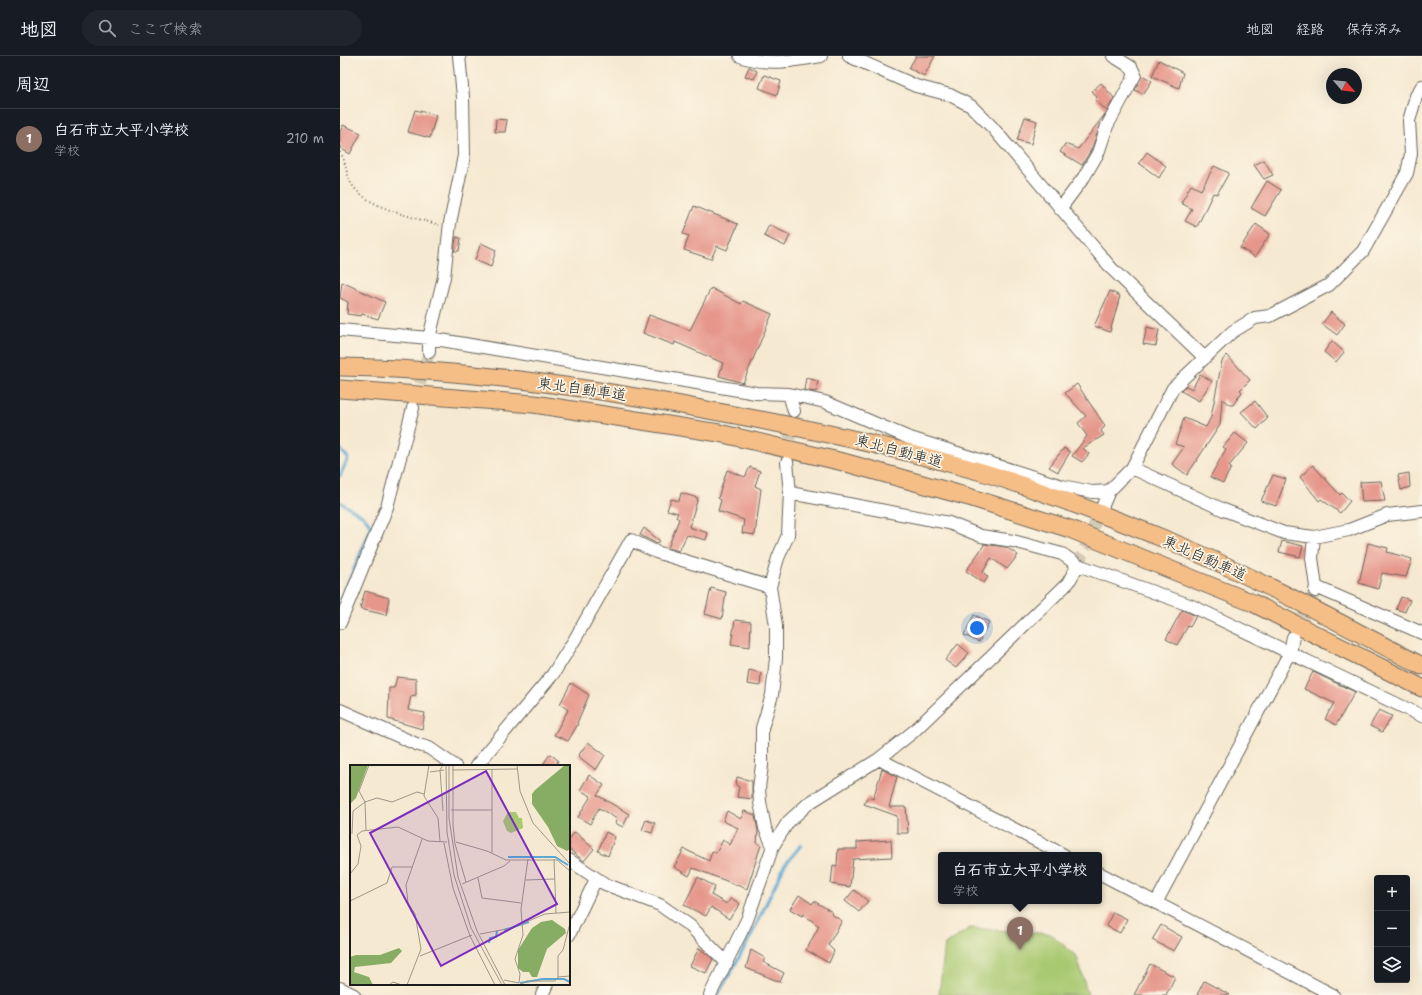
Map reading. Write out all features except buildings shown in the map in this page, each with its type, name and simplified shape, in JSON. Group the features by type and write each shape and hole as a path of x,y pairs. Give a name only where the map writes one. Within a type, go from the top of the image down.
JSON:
{"highway":[{"name":"東北自動車道","path":"340,367 480,375 638,397 872,442 987,474 1079,506 1176,545 1251,578 1422,666"},
{"name":"東北自動車道","path":"340,389 534,404 719,433 843,462 969,496 1070,529 1253,603 1422,688"}],"street":[{"path":"429,352 429,338 444,277 450,228 464,156 459,56"},
{"path":"740,56 754,61 780,63 821,56"},
{"path":"849,56 916,86 950,95 971,106 992,127 1112,269 1205,358"},
{"path":"1060,209 1084,176 1098,153 1107,126 1135,75 1131,67 1113,56"},
{"path":"1103,505 1109,491 1132,468 1173,388 1232,332 1255,318 1270,316 1329,285 1363,251 1407,173 1411,154 1409,121 1416,96 1422,86"},
{"path":"340,330 429,338 756,393 789,394 824,402 907,437 1062,486 1092,492 1109,491"},
{"path":"789,394 794,411"},
{"path":"340,623 387,507 399,467 413,408"},
{"path":"773,846 766,828 760,802 759,788 762,765 762,728 772,696 776,658 776,626 770,587 778,558 788,535 790,493 787,462"},
{"path":"1132,468 1263,526 1284,533 1314,537 1349,530 1387,515 1422,511"},
{"path":"790,493 949,523 981,536 1013,541 1062,554 1078,565 1192,606 1422,716"},
{"path":"1314,537 1312,558 1315,589 1422,634"},
{"path":"477,765 553,674 575,639 631,540 656,552 770,587"},
{"path":"710,995 748,920 773,846 788,822 800,810 879,759 913,732 1068,583 1078,565"},
{"path":"1156,903 1290,652 1293,637"},
{"path":"340,710 416,744 429,748 454,765"},
{"path":"879,759 1058,852"},
{"path":"570,861 596,879 660,905 690,926 727,963"},
{"path":"1102,875 1333,995"},
{"path":"570,933 596,879"},
{"path":"542,995 547,985"},
{"path":"340,988 354,995"}],"path":[{"path":"340,152 351,183 360,194 388,209 450,228"}],"green space":[{"path":"970,928 1051,934 1077,957 1088,995 939,995 945,945"}],"waterway":[{"path":"340,449 348,458 340,476"},
{"path":"340,502 363,516 372,526 340,601"},
{"path":"718,995 750,938 784,866 801,845"}],"tunnel":[{"path":"415,401 429,352"},
{"path":"787,457 794,411"},
{"path":"1078,565 1102,506"},
{"path":"1295,633 1315,591"}],"place":[{"name":"白石市立大平小学校","path":"1020,950"}]}
